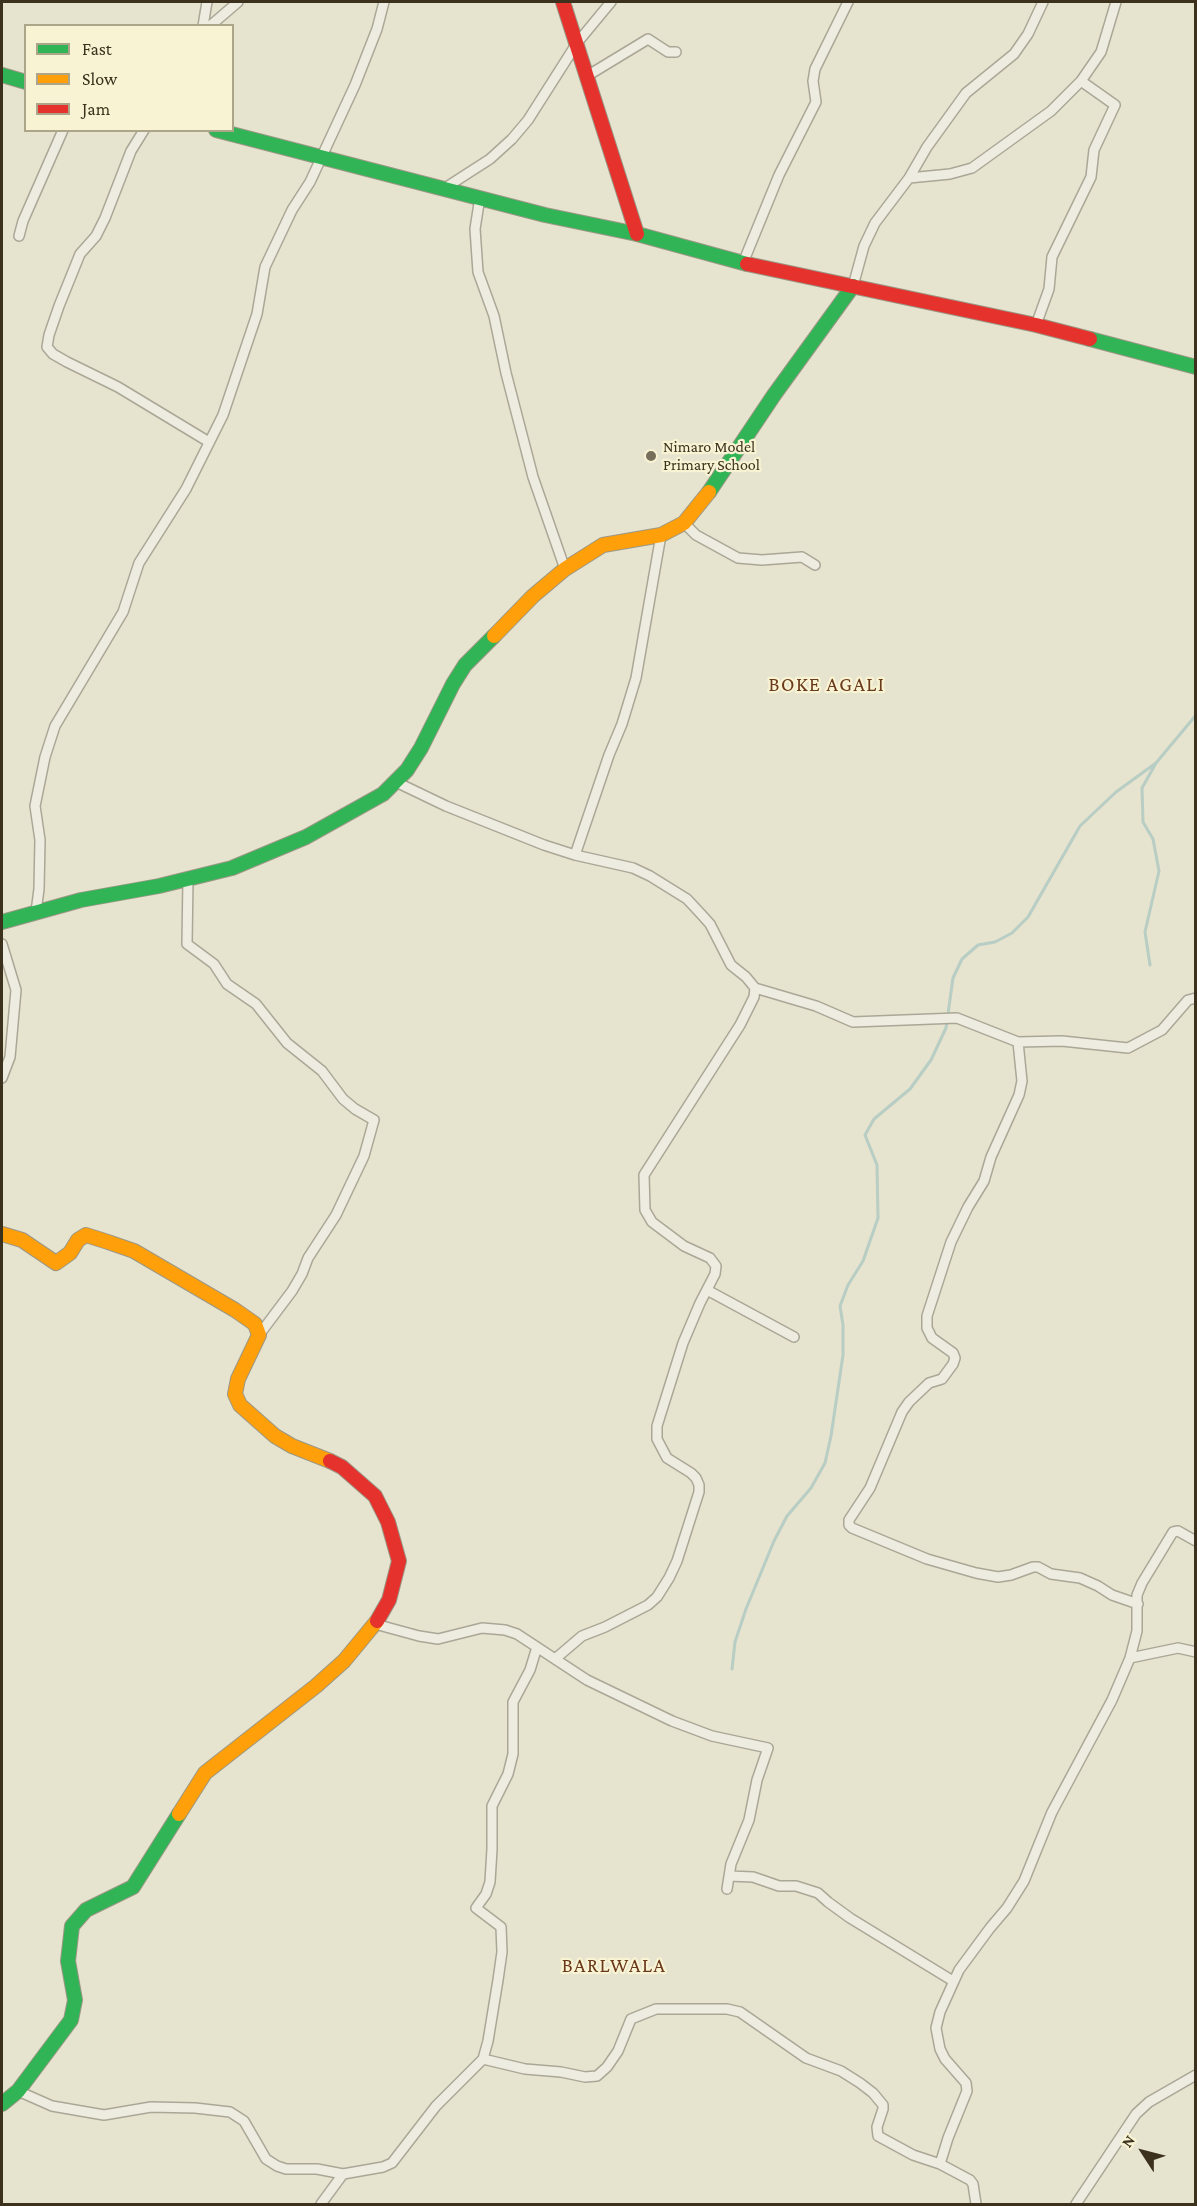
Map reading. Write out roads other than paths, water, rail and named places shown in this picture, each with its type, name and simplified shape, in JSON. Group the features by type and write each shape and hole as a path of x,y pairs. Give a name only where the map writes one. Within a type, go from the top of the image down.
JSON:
{"street":[{"path":"202,24 207,2"},
{"path":"212,24 238,2"},
{"path":"36,912 40,840 35,806 45,757 55,726 123,612 139,563 186,489 223,415 257,314 265,267 292,210 310,182 355,85 377,29 384,2"},
{"path":"563,2 637,234"},
{"path":"445,188 490,159 512,139 528,120 577,43 611,2"},
{"path":"743,263 779,176 816,102 813,81 815,69 848,2"},
{"path":"2,922 81,900 232,868 306,837 370,802 396,782 421,748 465,665 519,609 565,569 603,546 661,535 684,524 720,477 774,395 853,286 864,246 875,223 909,178 927,147 966,93 1014,54 1028,34 1043,2"},
{"path":"909,178 950,174 972,168 1051,111 1081,81 1101,52 1116,2"},
{"path":"587,76 648,39 668,52 676,52"},
{"path":"2,75 24,81"},
{"path":"1036,325 1049,289 1052,257 1091,177 1094,150 1115,105 1081,81"},
{"path":"19,236 23,221 62,132"},
{"path":"143,132 131,151 96,236 80,254 59,306 47,347 67,363 118,387 209,442"},
{"path":"224,132 545,215 637,234 743,263 1036,325 1196,367"},
{"path":"480,197 474,236 478,272 494,316 533,477 565,569"},
{"path":"684,524 696,535 738,558 762,560 802,557 815,565"},
{"path":"575,855 636,678 661,535"},
{"path":"396,782 446,806 544,845 575,855 633,868 687,899 710,924 731,965 755,988 816,1006 853,1022 957,1018 1018,1042 1062,1041 1128,1048 1162,1030 1188,1000 1196,998"},
{"path":"2,2104 18,2091 71,2020 75,2000 68,1961 72,1926 79,1916 86,1910 133,1887 205,1773 316,1686 344,1661 375,1624 389,1600 399,1561 388,1522 375,1496 342,1467 323,1457 292,1446 275,1436 240,1405 235,1394 238,1379 259,1335 292,1292 308,1258 336,1215 364,1156 374,1120 343,1099 322,1071 287,1043 256,1004 227,984 214,964 187,944 188,879"},
{"path":"2,944 16,990 10,1057 2,1078"},
{"path":"555,1659 582,1636 648,1605 657,1597 677,1561 699,1492 696,1478 667,1458 657,1439 657,1426 683,1343 715,1274 716,1266 710,1258 684,1246 652,1222 645,1210 644,1175 740,1025 754,997 755,988"},
{"path":"1018,1042 1022,1081 1019,1095 991,1157 984,1181 951,1242 927,1316 927,1328 932,1338 953,1353 955,1358 953,1364 942,1379 929,1383 902,1412 870,1488 849,1520 849,1525 927,1559 976,1573 999,1577 1033,1567 1051,1574 1080,1578 1112,1595 1138,1604"},
{"path":"2,1234 22,1240 56,1263 70,1253 78,1240 86,1235 134,1251 235,1310 255,1324 259,1335"},
{"path":"707,1290 794,1337"},
{"path":"940,2164 948,2138 968,2091 966,2083 945,2059 940,2049 936,2028 953,1981 979,1941 1007,1908 1024,1881 1052,1812 1102,1720 1130,1658 1137,1631 1137,1595 1142,1583 1173,1532 1178,1531 1196,1541"},
{"path":"375,1624 438,1639 492,1628 517,1634 587,1680 672,1721 712,1736 768,1748 757,1780 749,1820 731,1864 727,1889"},
{"path":"18,2091 52,2106 104,2115 151,2107 230,2112 243,2121 266,2159 286,2169 317,2169 343,2174 383,2167 392,2163 436,2106 483,2059 502,1952 501,1927 476,1908 486,1894 490,1882 492,1806 508,1774 513,1754 513,1702 530,1670 537,1647"},
{"path":"1130,1658 1178,1648 1196,1652"},
{"path":"729,1876 753,1877 779,1886 796,1886 818,1893 850,1918 953,1981"},
{"path":"483,2059 525,2069 591,2077 600,2073 612,2061 631,2019 636,2015 656,2009 740,2012 806,2058 841,2071 873,2093 883,2105 877,2127 878,2136 913,2155 940,2164 970,2180 973,2184 976,2205"},
{"path":"1076,2205 1136,2114 1149,2102 1196,2075"},
{"path":"321,2205 343,2174"}],"waterway":[{"path":"1150,965 1145,932 1159,871 1153,839 1143,822 1142,788 1156,763 1196,715"},
{"path":"732,1669 735,1642 774,1541 787,1516 811,1488 825,1463 843,1355 843,1325 840,1306 848,1285 863,1261 878,1218 877,1165 865,1135 874,1119 910,1089 931,1060 946,1028 953,978 962,959 978,945 995,942 1012,933 1028,917 1080,826 1116,792 1156,763"}],"place":[{"name":"Nimaro Model Primary School","path":"651,456"}],"district":[{"name":"BOKE AGALI","path":"827,685"},
{"name":"BARLWALA","path":"614,1966"}]}
